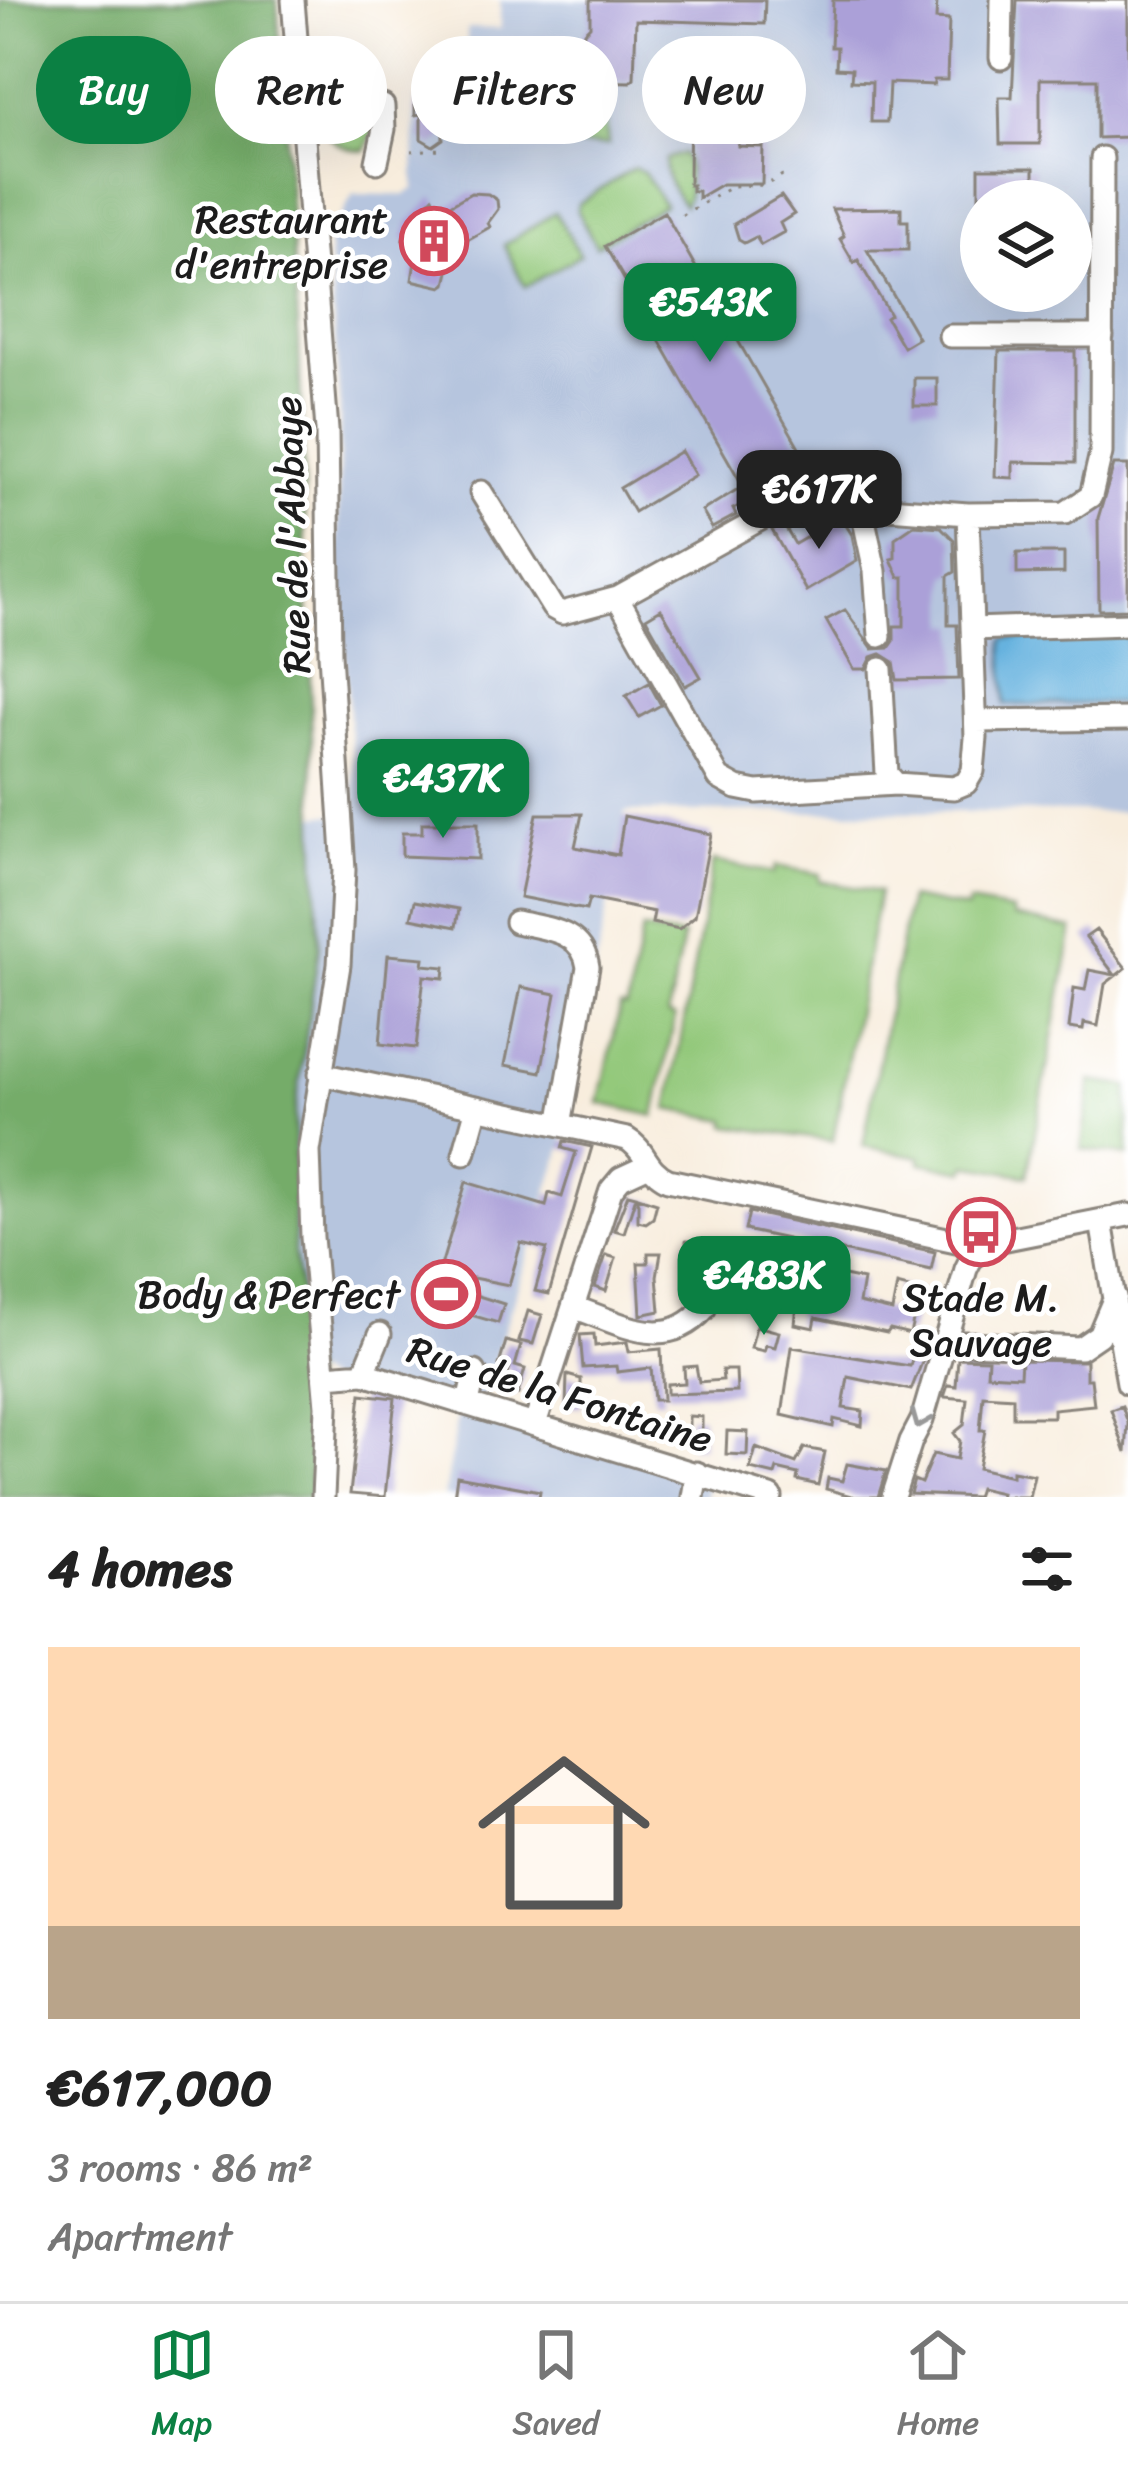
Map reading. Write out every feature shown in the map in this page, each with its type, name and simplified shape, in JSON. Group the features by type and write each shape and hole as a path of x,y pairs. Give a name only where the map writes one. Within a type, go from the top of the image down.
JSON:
{"street":[{"name":"Rue de l'Abbaye","path":"293,0 327,430 330,654 344,870 339,965 309,1151 326,1376 323,1497"},
{"path":"1001,58 1002,0"},
{"path":"377,162 381,144"},
{"path":"481,492 553,608 562,614 618,598 831,480 845,503 861,506 968,514 1065,513 1091,496 1101,453 1102,158"},
{"path":"950,337 1102,336"},
{"path":"861,506 875,571 880,637"},
{"path":"618,598 719,778 758,792 896,784 954,788 966,783 973,771 976,721 968,514"},
{"path":"972,629 1128,624"},
{"path":"881,669 887,774 896,784"},
{"path":"976,721 1128,719"},
{"path":"516,922 575,938 586,951 588,967 560,1125"},
{"path":"320,1074 627,1139 638,1145 647,1166 658,1175 687,1186 962,1241 974,1252"},
{"path":"464,1154 477,1107"},
{"path":"535,1424 615,1182 647,1166"},
{"path":"893,1497 974,1252 986,1243 1128,1215"},
{"path":"1101,1221 1128,1383"},
{"path":"945,1342 1080,1348 1099,1335 1114,1297"},
{"path":"573,1307 659,1335 688,1327 704,1309"},
{"path":"364,1373 380,1334"},
{"path":"468,1403 475,1372"},
{"name":"Rue de la Fontaine","path":"326,1376 364,1373 768,1496"},
{"path":"693,1497 698,1473"}],"path":[{"path":"411,151 440,149"},
{"path":"682,214 733,186 766,185 784,174"}],"shaded area":[{"path":"500,0 1128,0 1128,812 625,812 562,1148 480,1406 349,1391 311,1372 294,1251 295,1114 319,947 315,816 356,812 338,555 340,409 328,240 353,194 404,195 414,189 415,144 618,144 618,36 467,36 467,28 500,29"},
{"path":"458,1409 708,1481 705,1497 444,1497"}],"green space":[{"path":"0,0 277,0 279,36 215,36 215,144 286,144 299,339 319,947 295,1114 294,1251 311,1372 310,1497 0,1497"},
{"path":"340,144 368,144 365,151"},
{"path":"683,153 689,179 684,205 665,165 666,159"},
{"path":"634,168 644,172 664,205 596,246 578,204"},
{"path":"555,212 580,255 525,287 504,245"},
{"path":"713,861 774,873 776,866 820,874 820,881 879,892 833,1141 727,1126 727,1120 668,1109"},
{"path":"909,898 967,909 969,903 1013,911 1013,917 1073,929 1027,1176 967,1165 965,1171 921,1163 921,1157 863,1146"},
{"path":"642,930 683,937 668,1015 675,1017 655,1116 599,1103 620,1007 627,1007"},
{"path":"1091,1081 1128,1086 1128,1156 1081,1149"}],"water":[{"path":"1128,635 1128,703 1005,705 1006,638"}],"building":[{"path":"590,0 765,0 764,24 636,20 630,82 618,82 618,36 584,36 590,26"},
{"path":"833,0 937,0 936,19 949,20 947,80 934,80 934,85 889,83 887,122 871,122 872,82 851,81 852,69 836,68 837,47 831,47"},
{"path":"1017,0 1128,0 1128,137 1097,138 1097,79 1040,79 1040,144 1000,144 999,97 1012,97"},
{"path":"689,144 763,147 762,184 722,184 698,198 698,191 689,185"},
{"path":"979,168 1034,168 1034,180 979,180"},
{"name":"Restaurant d'entreprise","path":"471,193 497,200 490,227 455,247 442,287 412,280 418,243 403,239 409,222 433,197 441,210"},
{"path":"781,196 794,214 780,223 784,232 761,245 756,237 744,243 739,240 734,224"},
{"path":"901,208 901,221 908,221 908,250 867,250 918,338 903,347 858,260 854,263 840,239 844,236 832,209"},
{"path":"664,212 811,468 807,470 810,475 758,503 755,499 733,509 736,515 712,528 702,511 743,486 605,246"},
{"path":"999,351 1075,351 1075,463 1013,462 1013,478 995,477"},
{"path":"914,378 937,378 937,406 914,406"},
{"path":"681,451 695,475 634,512 620,488"},
{"path":"1114,465 1128,465 1128,609 1099,610 1098,518"},
{"path":"841,517 852,535 857,561 806,591 772,530 783,524 795,544"},
{"path":"914,525 941,527 954,540 948,625 957,625 959,679 897,680 894,662 881,654 872,657 866,669 854,669 826,620 845,610 873,649 889,648 894,626 904,626 904,577 899,577 891,559 895,558 895,538"},
{"path":"1017,553 1064,553 1064,573 1017,574"},
{"path":"661,609 701,677 685,686 646,618"},
{"path":"649,683 661,705 639,717 626,696"},
{"path":"416,754 416,789 395,789 396,755"},
{"path":"537,814 582,814 575,847 618,855 624,816 711,834 695,916 679,929 652,923 654,912 589,899 586,910 520,897"},
{"path":"422,823 478,823 478,859 402,856 402,833 422,833"},
{"path":"415,901 459,909 456,927 411,918"},
{"path":"1096,930 1126,968 1105,984 1098,1026 1084,1023 1083,1030 1069,1028 1074,988 1085,990 1089,970 1115,975 1086,937"},
{"path":"388,955 424,958 423,965 445,967 444,978 424,976 416,1048 380,1044"},
{"path":"521,987 556,994 541,1072 505,1065"},
{"path":"564,1141 592,1147 549,1294 535,1291 547,1249 521,1243 509,1285 473,1278 469,1293 504,1304 498,1323 430,1303 466,1182 546,1206 549,1193 562,1197 576,1152 562,1148"},
{"path":"628,1194 636,1196 624,1233 614,1230"},
{"path":"638,1197 657,1203 653,1218 646,1223 638,1221"},
{"path":"749,1212 935,1252 931,1270 745,1230"},
{"path":"686,1241 700,1241 698,1264 685,1264"},
{"path":"725,1249 750,1251 749,1263 737,1262 736,1278 723,1277"},
{"path":"648,1253 661,1253 657,1276 660,1311 641,1315 638,1263 648,1263"},
{"path":"606,1255 616,1258 606,1291 595,1287"},
{"path":"800,1267 863,1280 859,1303 892,1311 897,1285 928,1293 925,1311 916,1308 910,1334 816,1318 814,1328 795,1324 798,1296 763,1293 764,1268 799,1271"},
{"path":"528,1311 542,1315 533,1344 519,1341"},
{"path":"756,1326 779,1332 775,1347 751,1348"},
{"path":"594,1334 595,1346 627,1342 629,1352 661,1349 663,1400 654,1400 651,1368 617,1372 616,1366 583,1368 580,1335"},
{"path":"506,1341 521,1345 515,1366 525,1369 518,1394 504,1389 510,1368 499,1365"},
{"path":"916,1346 927,1350 911,1390 848,1377 843,1408 863,1411 862,1426 834,1419 833,1427 782,1415 792,1347 910,1366"},
{"path":"958,1358 988,1359 987,1374 1020,1376 1021,1360 1086,1361 1094,1405 1053,1409 1053,1417 1013,1417 1013,1397 983,1395 980,1430 985,1430 978,1468 1012,1476 1012,1471 1034,1475 1029,1497 1000,1497 1001,1493 979,1488 976,1497 910,1494 914,1480 921,1483 933,1454 957,1459 960,1441 954,1433 964,1425 967,1399 944,1397 948,1385 956,1386"},
{"path":"696,1366 699,1382 723,1380 722,1370 736,1370 737,1392 667,1394 667,1384 685,1383 684,1367"},
{"path":"567,1375 581,1379 581,1407 566,1407"},
{"path":"361,1394 395,1398 385,1497 350,1494"},
{"path":"1122,1406 1128,1423 1126,1453 1111,1410"},
{"path":"689,1416 702,1417 702,1446 689,1446"},
{"path":"727,1431 748,1432 747,1455 726,1454"},
{"path":"756,1448 796,1463 804,1448 825,1452 818,1485 777,1469 775,1475 750,1469"},
{"path":"847,1464 886,1471 878,1497 826,1489 828,1478 842,1481"},
{"path":"457,1476 540,1491 539,1497 454,1497"}],"place":[{"name":"Restaurant d'entreprise","path":"434,241"},
{"name":"Stade M. Sauvage","path":"981,1232"},
{"name":"Body & Perfect","path":"446,1294"}]}
